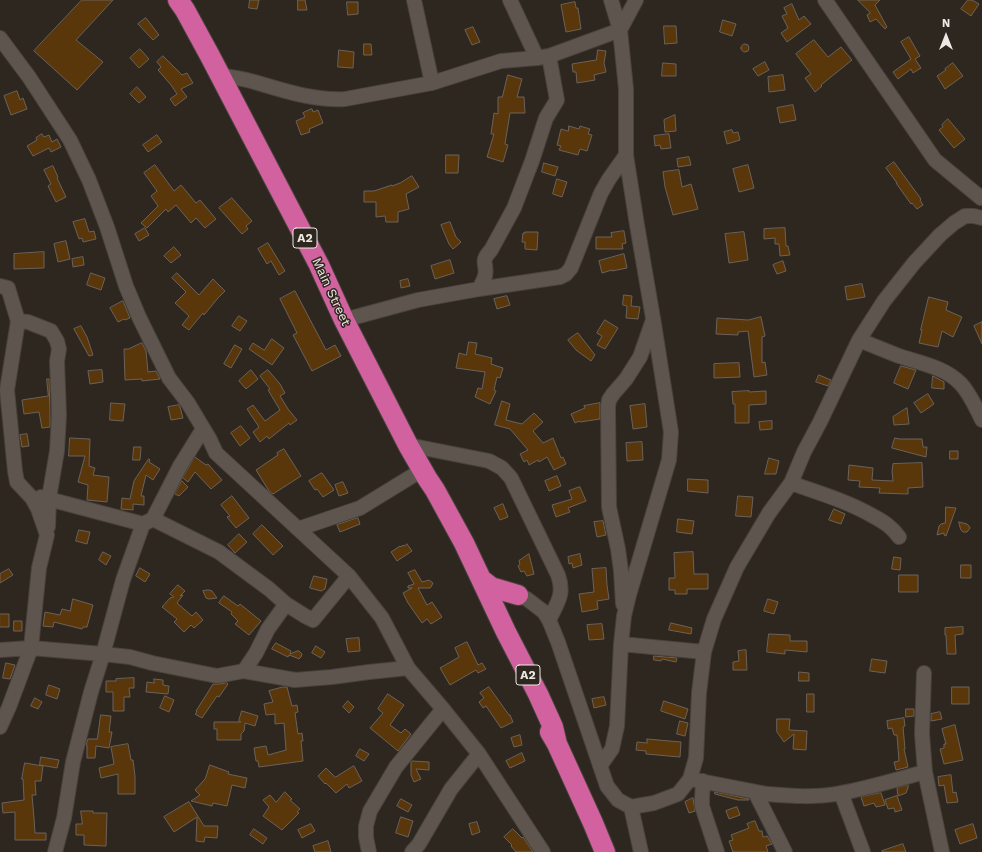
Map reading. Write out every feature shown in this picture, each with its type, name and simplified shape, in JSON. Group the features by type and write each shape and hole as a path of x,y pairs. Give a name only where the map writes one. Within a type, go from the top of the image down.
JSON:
{"highway":[{"name":"Main Street","path":"178,0 185,10 220,75 319,265 344,320 408,444 424,474 435,490 482,580 490,606"},
{"name":"Main Street","path":"424,474 430,492 490,606"},
{"path":"482,580 491,587 522,598 508,619 506,624 506,632"},
{"name":"A2","path":"490,606 506,632 538,694 553,726 557,744"},
{"name":"A2","path":"490,606 538,710 557,744 594,823 604,852"}],"street":[{"path":"414,0 432,83"},
{"path":"479,289 485,277 485,256 491,250 514,208 532,161 546,118 557,100 543,57 510,0"},
{"path":"600,766 612,749 617,726 620,644 624,616 669,460 671,432 626,154 626,89 620,30 611,0"},
{"path":"220,75 246,80 286,92 313,98 331,100 345,99 432,83 501,61 543,57 620,30 636,0"},
{"path":"717,852 702,806 702,799 696,780 699,693 704,652 714,619 738,567 769,513 790,483 859,340 884,301 914,262 940,235 965,216 980,217 981,197 935,160 824,0"},
{"path":"0,38 29,77 70,140 89,180 126,286 139,317 169,378 188,403 216,453 349,576 382,618 408,668 479,754 543,852"},
{"path":"344,320 418,300 560,277 566,274 571,268 601,193 626,154"},
{"path":"0,286 8,288 18,321 7,390 17,482 32,498 38,509 47,535"},
{"path":"624,616 620,564 609,507 608,407 609,400 626,379 640,357 653,318"},
{"path":"0,727 31,648 39,568 47,535 49,498 57,451 59,415 57,361 59,349 57,341 51,331 28,322 18,321"},
{"path":"859,340 940,370 951,376 961,384 970,396 982,420"},
{"path":"55,852 64,818 73,762 123,580 148,521 203,429"},
{"path":"408,444 489,461 502,468 511,478 561,582 560,601 549,620"},
{"path":"298,528 360,508 424,474"},
{"path":"17,482 36,495 148,521 218,552 269,589 286,604 313,620 349,576"},
{"path":"790,483 858,508 894,530 899,537"},
{"path":"490,606 522,598 544,612 558,642 607,786 618,800 631,807 654,803 678,794 696,780 773,795 818,796 841,793 926,772"},
{"path":"244,671 256,653 268,629 286,604"},
{"path":"620,644 704,652"},
{"path":"0,650 31,648 103,654 130,657 217,676 244,671 295,680 408,668"},
{"path":"924,673 922,734 926,772 942,852"},
{"path":"369,852 366,837 366,826 370,812 396,767 443,709"},
{"path":"412,852 419,844 451,789 479,754"},
{"path":"755,792 785,852"},
{"path":"841,793 863,852"},
{"path":"631,807 641,852"}],"building":[{"path":"82,0 113,0 76,40 103,62 77,90 34,51"},
{"path":"250,0 259,0 257,9 249,8"},
{"path":"298,0 305,0 307,10 298,10"},
{"path":"858,0 880,0 875,5 887,27 885,29 876,19 870,22 867,15 870,13"},
{"path":"968,0 972,0 979,4 971,16 961,9"},
{"path":"347,2 358,2 358,14 348,15"},
{"path":"575,2 576,8 578,8 581,29 566,32 561,5"},
{"path":"792,4 799,20 804,16 811,24 787,42 781,33 788,28 782,16 787,14 784,8"},
{"path":"146,18 159,35 153,40 138,24"},
{"path":"723,20 736,24 732,36 720,32"},
{"path":"664,26 676,26 677,43 665,44"},
{"path":"473,27 480,42 472,45 465,30"},
{"path":"909,37 920,56 915,59 921,68 913,73 911,69 898,79 893,72 911,59 901,42"},
{"path":"814,40 828,57 841,47 852,60 821,85 822,86 815,92 805,78 811,74 796,54"},
{"path":"364,44 371,44 372,55 364,55"},
{"path":"743,44 747,44 749,48 747,52 743,52 741,50 741,46"},
{"path":"140,49 149,59 139,68 130,58"},
{"path":"339,50 354,52 353,68 338,67"},
{"path":"598,50 606,51 604,63 606,72 594,75 595,80 577,83 576,72 573,72 572,64 596,60"},
{"path":"163,56 182,75 187,73 193,83 181,89 187,97 175,106 170,99 177,94 158,70 161,67 157,62"},
{"path":"765,62 769,70 758,76 753,69"},
{"path":"663,63 676,64 676,76 662,76"},
{"path":"953,63 963,76 945,89 937,76"},
{"path":"508,75 522,79 517,97 524,97 525,113 510,113 505,144 508,145 503,162 487,157 494,134 491,134 494,113 498,114 498,97 502,97"},
{"path":"783,75 785,90 769,92 768,77"},
{"path":"137,87 146,97 139,103 130,94"},
{"path":"17,91 20,100 23,98 27,109 11,115 4,96"},
{"path":"793,105 796,120 780,123 777,108"},
{"path":"312,109 313,112 318,110 323,123 309,129 310,132 301,135 296,121 305,117 303,113"},
{"path":"675,115 676,131 665,132 664,120"},
{"path":"948,119 965,139 954,148 939,130"},
{"path":"569,126 579,129 580,126 590,129 588,134 592,135 587,151 580,149 578,155 559,150 561,146 557,145 561,129 568,131"},
{"path":"732,130 733,133 738,132 740,140 727,144 724,132"},
{"path":"42,134 44,137 49,135 52,142 57,139 61,147 51,152 49,148 33,156 27,146 37,140 36,138"},
{"path":"669,134 671,148 661,149 660,145 655,146 654,136"},
{"path":"157,135 162,142 148,152 143,145"},
{"path":"446,155 459,155 458,173 446,173"},
{"path":"689,157 691,165 678,167 677,159"},
{"path":"894,162 921,199 920,200 923,205 917,209 912,203 911,204 886,168"},
{"path":"544,163 558,167 555,176 542,172"},
{"path":"155,165 174,191 181,185 196,203 200,200 216,219 205,228 196,218 191,223 176,205 168,212 166,209 147,228 141,223 158,206 151,196 157,191 144,173"},
{"path":"748,165 754,188 739,192 733,169"},
{"path":"53,166 66,197 56,202 48,186 51,184 44,170"},
{"path":"679,170 682,187 691,184 698,209 673,215 665,187 663,172"},
{"path":"412,176 419,187 406,194 409,209 398,212 398,222 386,222 385,216 376,217 376,202 364,202 364,191 374,191 392,186"},
{"path":"557,179 567,182 562,197 553,194"},
{"path":"232,198 252,221 246,226 248,229 242,234 219,208"},
{"path":"85,219 89,232 94,231 96,239 83,242 82,238 79,239 73,222"},
{"path":"450,222 456,237 461,242 453,249 449,244 441,225"},
{"path":"145,228 149,235 139,241 135,234"},
{"path":"785,228 786,246 788,246 790,255 780,256 779,244 775,244 775,238 764,239 764,229"},
{"path":"624,231 626,243 622,244 623,249 596,249 596,237 612,237 611,233"},
{"path":"538,232 537,250 525,249 525,242 522,242 523,233"},
{"path":"744,232 748,260 729,263 725,234"},
{"path":"66,241 70,259 58,262 54,244"},
{"path":"268,243 285,271 279,275 271,261 267,264 258,249"},
{"path":"174,247 181,255 171,263 164,256"},
{"path":"44,252 44,268 14,269 14,254"},
{"path":"624,254 627,268 602,273 599,261"},
{"path":"83,257 84,265 73,267 72,259"},
{"path":"450,260 454,273 435,279 431,266"},
{"path":"783,261 786,271 777,274 773,265"},
{"path":"91,273 105,278 101,290 87,285"},
{"path":"177,273 199,295 213,279 225,291 204,315 203,313 189,330 182,325 189,316 175,303 186,292 172,278"},
{"path":"408,279 410,286 401,288 400,281"},
{"path":"862,284 865,297 847,300 845,287"},
{"path":"295,291 326,350 335,345 341,356 312,371 293,335 297,333 280,299"},
{"path":"624,295 632,296 631,306 640,307 638,319 626,318 627,306 623,305"},
{"path":"507,296 510,305 497,309 494,299"},
{"path":"929,297 948,302 946,310 962,317 953,337 942,331 938,347 919,343"},
{"path":"123,301 130,318 118,322 110,308"},
{"path":"239,316 247,321 240,331 232,326"},
{"path":"761,317 765,336 762,337 762,363 765,362 767,375 754,377 748,331 738,332 738,335 716,334 717,318 748,320"},
{"path":"605,320 618,328 605,349 597,345 602,336 597,333"},
{"path":"982,322 982,344 974,326"},
{"path":"81,326 87,337 93,355 89,356 74,329"},
{"path":"578,333 595,355 591,361 576,350 568,340"},
{"path":"272,339 284,348 272,365 249,349 253,343 264,350"},
{"path":"469,342 477,343 475,354 492,358 491,364 503,368 500,378 497,377 494,390 496,391 490,404 475,397 478,388 482,389 485,372 456,368 459,353 466,355"},
{"path":"142,343 146,351 148,372 156,371 160,379 142,381 142,379 125,380 124,349 128,349"},
{"path":"235,345 242,349 231,368 224,364"},
{"path":"739,363 740,377 714,378 714,364"},
{"path":"901,366 916,370 908,389 894,383"},
{"path":"102,370 103,382 90,384 88,371"},
{"path":"251,370 258,379 246,389 239,381"},
{"path":"268,370 280,384 285,393 280,396 297,420 290,425 289,423 269,439 267,436 260,442 253,432 259,427 247,409 253,405 265,421 280,410 268,390 270,389 260,376"},
{"path":"819,375 831,380 828,386 816,382"},
{"path":"933,376 944,382 944,389 932,388"},
{"path":"47,379 49,379 50,427 42,428 39,412 24,414 22,400 48,396"},
{"path":"766,391 766,404 749,405 749,423 735,423 735,404 733,404 732,392"},
{"path":"928,394 934,404 921,413 914,403"},
{"path":"502,401 510,404 506,420 522,424 534,413 543,422 533,431 543,443 553,438 561,458 563,457 566,464 554,470 547,457 539,462 538,460 529,465 527,460 524,462 520,454 528,450 510,429 495,425"},
{"path":"111,403 125,404 123,421 110,420"},
{"path":"600,403 600,419 579,421 575,423 571,414 585,408 584,406"},
{"path":"645,404 647,427 633,429 630,406"},
{"path":"179,405 183,418 171,420 168,407"},
{"path":"907,408 909,424 894,425 893,417"},
{"path":"772,421 772,429 760,430 759,422"},
{"path":"241,426 250,438 240,446 231,433"},
{"path":"27,434 29,446 22,447 20,435"},
{"path":"70,438 90,439 89,466 95,468 93,475 109,477 107,502 87,500 88,485 78,482 85,456 69,456"},
{"path":"895,438 922,439 923,447 927,447 926,457 892,448"},
{"path":"642,442 643,460 627,461 626,443"},
{"path":"134,447 141,447 140,460 133,460"},
{"path":"284,449 301,476 273,494 269,491 256,470"},
{"path":"950,451 958,451 958,459 950,459"},
{"path":"195,457 206,465 208,464 222,480 211,489 195,472 188,482 183,478"},
{"path":"769,458 779,461 776,474 765,474"},
{"path":"149,459 149,462 160,469 153,480 146,475 141,496 144,496 144,505 133,504 133,510 121,509 122,498 130,499 134,481"},
{"path":"922,463 923,487 908,488 908,494 879,493 880,488 859,487 860,481 848,480 849,465 873,468 872,480 893,481 893,464"},
{"path":"322,473 334,490 323,497 317,489 315,490 309,481"},
{"path":"557,476 561,486 549,491 545,481"},
{"path":"688,479 708,480 708,493 688,491"},
{"path":"182,481 188,487 179,496 175,494"},
{"path":"343,482 348,493 339,496 335,485"},
{"path":"580,487 586,501 568,508 570,512 556,517 552,505 572,499 569,491"},
{"path":"232,496 249,518 236,528 227,517 230,516 221,505"},
{"path":"738,496 753,497 751,517 736,516"},
{"path":"503,504 508,517 500,520 494,508"},
{"path":"946,507 956,508 946,536 944,533 937,535 939,526 945,523"},
{"path":"834,509 845,514 841,524 829,520"},
{"path":"358,518 360,524 340,532 337,525"},
{"path":"678,519 694,521 692,534 677,532"},
{"path":"603,521 606,535 597,537 594,522"},
{"path":"959,522 969,526 970,528 967,532 963,532 961,530"},
{"path":"262,525 283,546 273,555 253,534"},
{"path":"79,530 90,532 87,544 76,541"},
{"path":"239,534 247,542 235,553 228,545"},
{"path":"407,544 412,551 397,561 391,552 400,546 401,547"},
{"path":"103,552 111,556 106,565 99,560"},
{"path":"693,552 694,574 708,574 708,589 687,589 687,594 675,594 675,590 669,590 669,578 675,578 674,553"},
{"path":"529,554 534,574 527,576 524,571 521,572 518,566 520,564 519,561"},
{"path":"580,554 582,565 573,568 572,563 569,564 568,557"},
{"path":"894,557 901,558 900,570 892,569"},
{"path":"961,565 971,565 971,578 961,578"},
{"path":"140,568 150,574 145,582 136,576"},
{"path":"606,568 609,599 597,601 598,609 582,612 579,594 594,592 592,569"},
{"path":"9,569 13,575 0,583 0,574"},
{"path":"415,570 422,582 429,580 433,583 430,588 418,588 427,605 432,602 442,617 431,624 427,619 422,623 403,593 412,588 408,588 408,586 414,584 408,573"},
{"path":"899,575 918,575 918,592 899,592"},
{"path":"314,576 327,579 325,589 321,591 310,588"},
{"path":"178,585 185,591 180,596 183,595 177,603 192,616 196,612 203,620 194,628 191,625 184,632 174,622 177,619 162,607 170,598 174,597 170,594"},
{"path":"203,591 212,591 217,598 206,598"},
{"path":"224,596 238,606 240,604 261,621 249,635 235,624 238,621 231,614 232,612 219,603"},
{"path":"73,599 93,605 87,627 83,627 82,629 54,622 53,627 43,626 45,612 60,615 62,609 70,611"},
{"path":"768,599 778,602 774,614 764,611"},
{"path":"0,614 9,614 9,627 0,627"},
{"path":"14,621 22,621 22,631 14,631"},
{"path":"671,623 692,628 691,634 669,630"},
{"path":"602,624 604,639 589,640 587,625"},
{"path":"963,627 963,634 955,635 956,654 947,654 945,628"},
{"path":"769,634 790,635 790,641 807,641 807,652 785,650 785,654 767,652"},
{"path":"359,638 360,651 348,652 346,639"},
{"path":"467,642 478,665 482,663 486,669 478,673 476,670 450,685 440,668 459,657 455,648"},
{"path":"276,643 291,651 290,654 299,651 302,654 301,657 299,659 289,655 288,657 272,649"},
{"path":"316,646 325,652 321,658 312,653"},
{"path":"746,650 747,670 733,670 733,662 739,661 738,651"},
{"path":"654,656 677,658 676,662 662,659 661,661 654,660"},
{"path":"872,659 887,661 885,673 870,671"},
{"path":"6,663 15,665 10,679 3,678"},
{"path":"799,672 809,673 809,681 799,681"},
{"path":"134,678 134,688 129,688 130,697 124,697 124,711 113,711 113,692 106,692 106,681"},
{"path":"154,679 163,680 163,685 169,686 168,694 146,692 147,682 154,683"},
{"path":"213,684 228,684 219,697 217,696 202,718 195,714"},
{"path":"49,685 60,689 57,699 46,695"},
{"path":"287,687 292,706 297,705 298,712 295,713 298,734 302,733 303,741 301,741 303,761 259,767 258,761 256,761 254,748 266,746 268,755 286,750 284,723 275,724 275,714 266,715 264,704 273,702 269,691"},
{"path":"489,687 510,715 513,722 501,728 486,706 483,708 479,702 484,698 480,693"},
{"path":"952,687 969,687 969,704 952,704"},
{"path":"388,694 404,705 390,725 401,733 405,729 411,734 398,751 370,728 383,713 378,709"},
{"path":"807,694 814,694 814,712 807,712"},
{"path":"165,696 174,700 169,712 160,708"},
{"path":"604,697 606,705 594,708 592,699"},
{"path":"35,698 42,702 38,709 31,706"},
{"path":"348,701 354,707 349,713 343,707"},
{"path":"664,701 688,709 685,719 661,711"},
{"path":"906,709 914,709 914,716 906,717"},
{"path":"242,711 258,716 255,726 245,723 244,731 241,734 241,740 217,740 217,729 214,729 214,722 241,722 239,721"},
{"path":"940,712 942,719 931,721 931,714"},
{"path":"101,715 111,716 109,732 112,732 109,748 96,746 95,758 87,758 86,745 88,739 97,739"},
{"path":"904,718 904,749 908,767 896,770 894,762 899,761 897,735 894,735 892,728 888,729 887,721"},
{"path":"777,719 790,719 789,730 807,731 806,750 793,749 794,734 784,742 777,732"},
{"path":"680,721 688,723 685,736 677,734"},
{"path":"955,725 963,760 944,764 940,749 944,748 944,744 946,744 942,729"},
{"path":"520,735 522,745 514,747 511,738"},
{"path":"647,739 681,742 680,757 646,754 646,751 636,750 637,742 647,743"},
{"path":"128,744 131,760 133,760 135,794 118,794 118,774 101,778 99,768 114,764 111,747"},
{"path":"360,749 369,754 364,761 356,756"},
{"path":"522,753 525,761 510,768 506,761"},
{"path":"41,757 59,760 57,768 40,765"},
{"path":"412,761 429,762 429,770 416,769 421,779 414,782 411,775"},
{"path":"25,763 43,766 41,781 35,781 36,795 32,795 35,833 46,833 46,840 15,840 15,812 3,813 2,803 24,800 22,779"},
{"path":"210,765 229,772 228,774 247,778 245,788 232,785 227,806 213,803 212,806 191,801 200,795 195,790 205,779"},
{"path":"354,766 362,781 349,788 347,784 336,793 318,776 326,768 335,777"},
{"path":"951,775 953,793 956,792 958,802 947,803 944,785 939,786 938,777"},
{"path":"908,785 906,793 898,796 897,788"},
{"path":"285,792 292,799 290,800 300,809 297,812 299,813 282,830 263,816 269,807 263,800 270,795 276,802"},
{"path":"715,792 749,800 738,800 715,794"},
{"path":"881,793 885,805 876,807 874,803 864,806 861,797"},
{"path":"897,796 902,810 895,812 894,808 888,809 885,800"},
{"path":"693,798 695,811 689,813 685,802"},
{"path":"401,799 412,805 408,812 397,806"},
{"path":"189,802 204,826 218,826 217,838 205,837 204,842 196,841 197,817 174,832 164,817"},
{"path":"737,807 740,815 729,819 726,811"},
{"path":"81,811 107,813 106,846 84,845 84,835 76,835 76,824 82,824"},
{"path":"401,817 413,821 408,837 396,833"},
{"path":"755,821 759,831 762,831 763,837 767,836 772,844 766,846 768,852 733,852 729,841 733,840 731,835 749,828 747,824"},
{"path":"477,822 480,832 472,835 469,824"},
{"path":"311,824 315,831 302,838 298,830"},
{"path":"973,824 977,838 960,844 955,830"},
{"path":"254,829 267,838 263,844 250,835"},
{"path":"513,829 522,838 523,837 533,852 516,852 511,846 512,845 504,837"},
{"path":"328,841 331,852 315,852 313,846"},
{"path":"903,844 906,852 882,852 882,851"}]}
